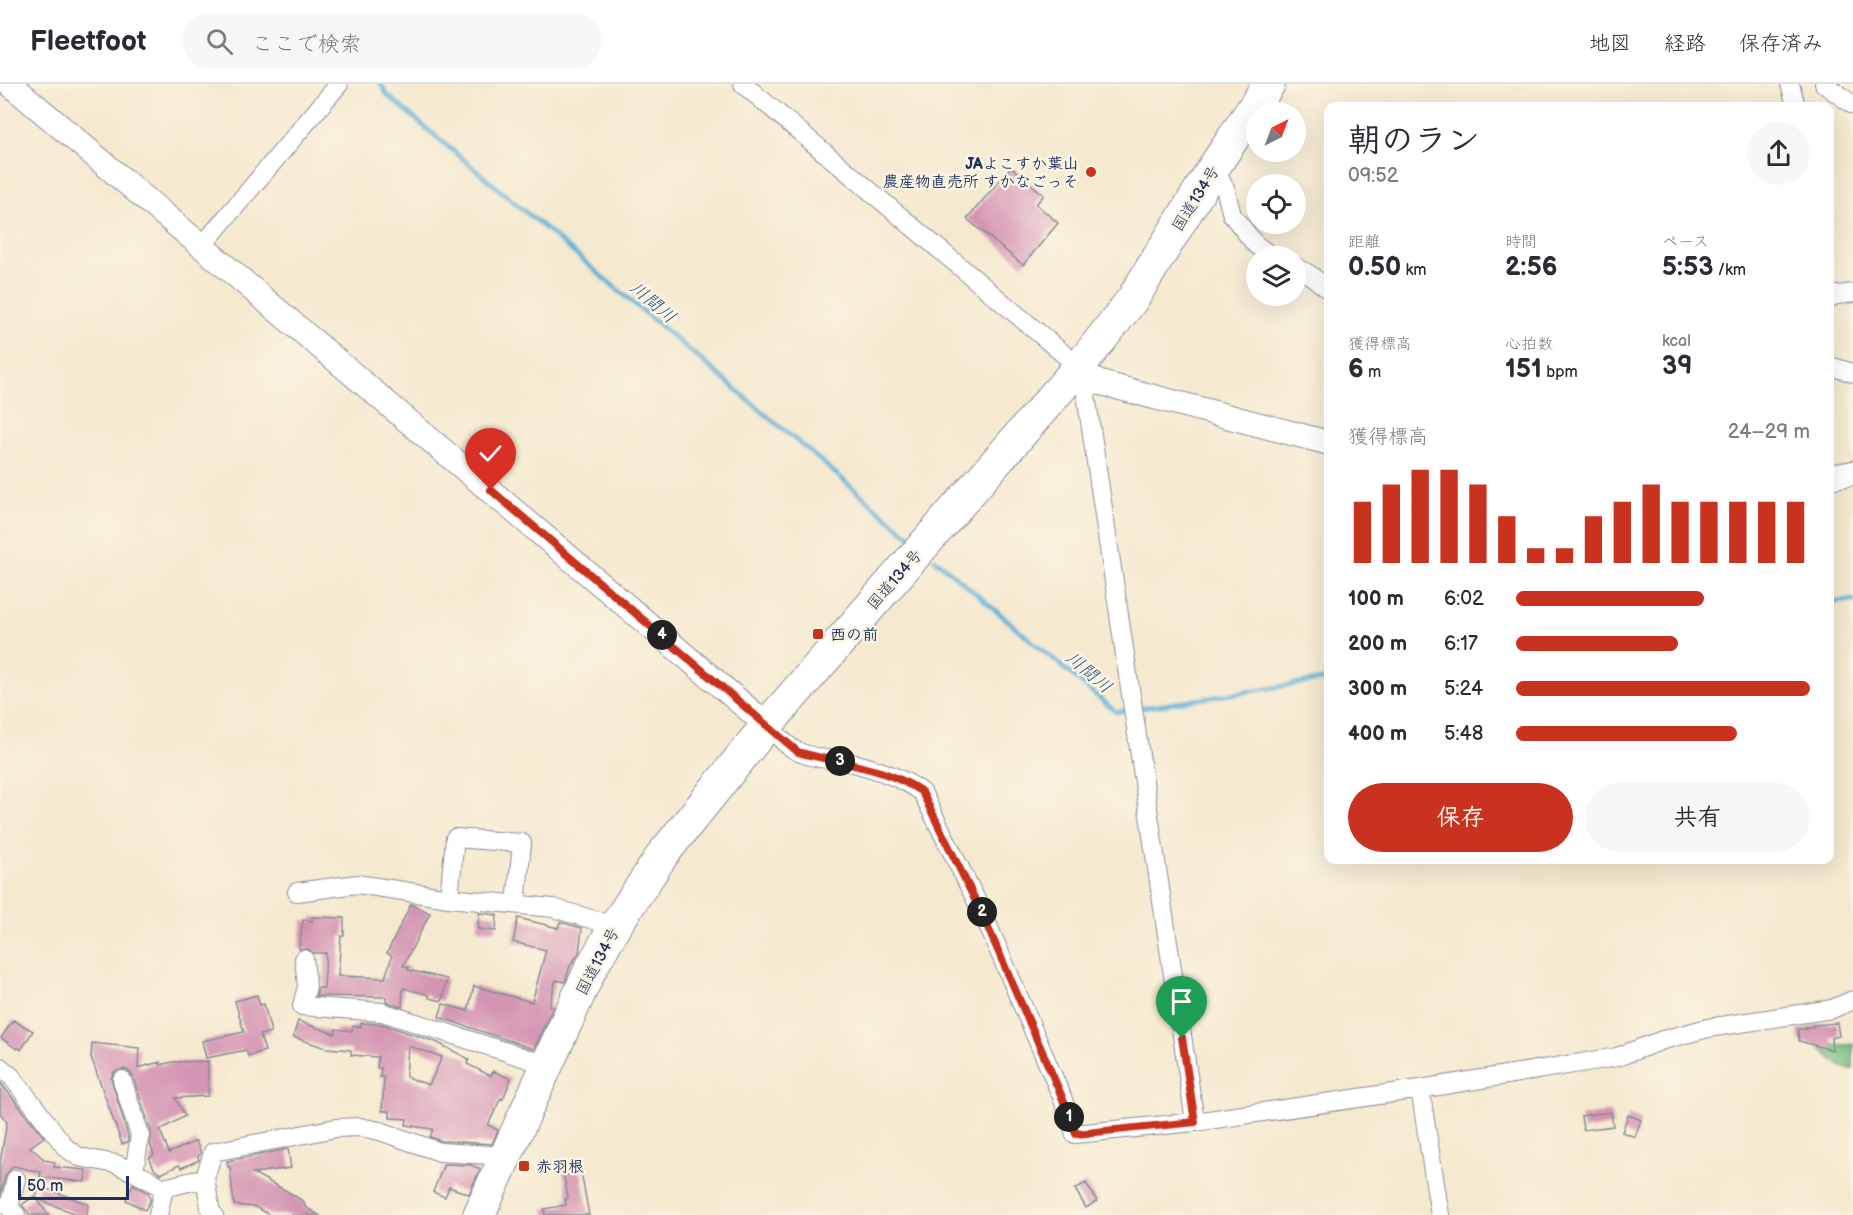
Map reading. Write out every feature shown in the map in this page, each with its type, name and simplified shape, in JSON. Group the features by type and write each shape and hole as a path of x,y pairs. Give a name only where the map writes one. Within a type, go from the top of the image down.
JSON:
{"highway":[{"name":"国道134号","path":"478,1215 590,970 615,926 663,854 767,725 1085,372 1269,84"}],"street":[{"path":"10,84 767,725 783,741 798,752 819,758 854,763 906,781 922,792 982,914 1076,1134 1195,1122 1617,1057 1664,1040 1708,1028 1832,1009 1853,1000"},
{"path":"202,246 339,84"},
{"path":"743,84 1097,382 1324,442"},
{"path":"1790,84 1796,102"},
{"path":"1824,84 1853,105"},
{"path":"1214,167 1225,188 1232,214 1258,246"},
{"path":"1306,272 1324,286"},
{"path":"1834,295 1853,293"},
{"path":"1834,367 1853,373"},
{"path":"1085,372 1086,395 1132,710 1195,1122"},
{"path":"1834,476 1853,473"},
{"path":"449,898 455,838 522,843 516,904"},
{"path":"297,891 357,884 449,898 553,908 615,926"},
{"path":"304,958 307,986 302,1006 380,1011 546,1065"},
{"path":"0,1067 12,1077 66,1148 79,1156 116,1164 164,1188 204,1178"},
{"path":"122,1080 140,1135 134,1172"},
{"path":"1419,1089 1440,1215"},
{"path":"214,1215 211,1213 204,1178 213,1152 336,1128 360,1127 380,1131 440,1152 491,1155 503,1160"},
{"path":"16,1179 9,1207 16,1215"},
{"path":"158,1215 164,1188"}],"green space":[{"path":"1814,1043 1853,1044 1853,1069 1841,1067"}],"building":[{"path":"1011,167 1044,195 1036,204 1058,223 1023,265 967,219"},
{"path":"411,904 430,913 403,966 409,967 408,970 447,979 442,1001 403,988 402,1007 386,1002 386,997 316,996 318,988 324,988 326,953 313,953 308,949 299,949 303,920 312,921 312,917 344,918 344,936 341,936 338,976 385,978 392,956 387,953"},
{"path":"479,913 497,915 496,931 478,929"},
{"path":"518,918 558,928 560,922 582,928 579,953 570,966 565,982 556,980 549,1006 553,1007 534,1049 439,1017 443,1004 468,1011 474,986 532,1002 546,950 513,942"},
{"path":"257,995 260,1005 264,1004 271,1032 260,1035 265,1051 248,1056 246,1050 206,1058 202,1041 244,1032 235,1001"},
{"path":"13,1020 33,1031 21,1050 1,1038"},
{"path":"298,1021 335,1034 336,1029 352,1031 353,1026 361,1027 361,1023 382,1024 436,1042 469,1059 467,1064 491,1076 493,1071 511,1079 488,1125 498,1130 492,1144 442,1141 430,1137 433,1129 406,1125 407,1119 390,1118 390,1111 382,1111 384,1077 380,1077 381,1068 377,1068 378,1057 351,1055 351,1050 326,1048 293,1037","holes":["408,1046 442,1057 429,1085 406,1077"]},
{"path":"1837,1023 1839,1036 1831,1038 1832,1050 1799,1041 1798,1029"},
{"path":"92,1043 139,1048 138,1068 160,1062 160,1065 172,1062 208,1061 208,1096 175,1098 185,1116 160,1130 169,1153 196,1141 201,1153 198,1156 199,1160 181,1168 179,1165 161,1174 155,1170 149,1158 154,1155 150,1144 151,1131 133,1077 129,1071 124,1069 114,1072 111,1078 128,1136 128,1142 122,1144 91,1057"},
{"path":"0,1082 44,1137 30,1147 45,1160 55,1162 54,1167 86,1170 85,1182 40,1177 41,1172 13,1166 5,1176 0,1197 0,1162 7,1122 0,1113"},
{"path":"1611,1112 1613,1126 1583,1130 1581,1116"},
{"path":"1628,1115 1641,1120 1635,1137 1622,1132"},
{"path":"288,1149 291,1168 253,1173 290,1193 304,1202 305,1207 319,1215 270,1215 255,1207 234,1205 230,1167 227,1161"},
{"path":"444,1164 471,1165 480,1169 469,1194 449,1187 445,1197 433,1192"},
{"path":"574,1165 582,1177 589,1215 545,1215 544,1209 566,1205 565,1199 568,1198 562,1167"},
{"path":"1086,1183 1097,1201 1086,1208 1075,1189"},
{"path":"133,1184 149,1193 150,1201 145,1210 126,1200"},
{"path":"39,1186 88,1204 87,1215 79,1215 37,1199 49,1215 30,1215 22,1205 34,1196 36,1198"}],"waterway":[{"name":"川間川","path":"381,84 387,95 912,538"},
{"name":"川間川","path":"935,559 1116,712 1128,710"},
{"name":"川間川","path":"1834,602 1853,600"},
{"name":"川間川","path":"1136,709 1324,680"}],"place":[{"name":"JAよこすか葉山 農産物直売所 すかなごっそ","path":"1091,172"},
{"name":"西の前","path":"818,634"},
{"name":"赤羽根","path":"524,1166"}],"route":[{"path":"491,490 798,752 819,758 854,763 906,781 922,792 982,914 1076,1134 1195,1122 1182,1038"}]}
